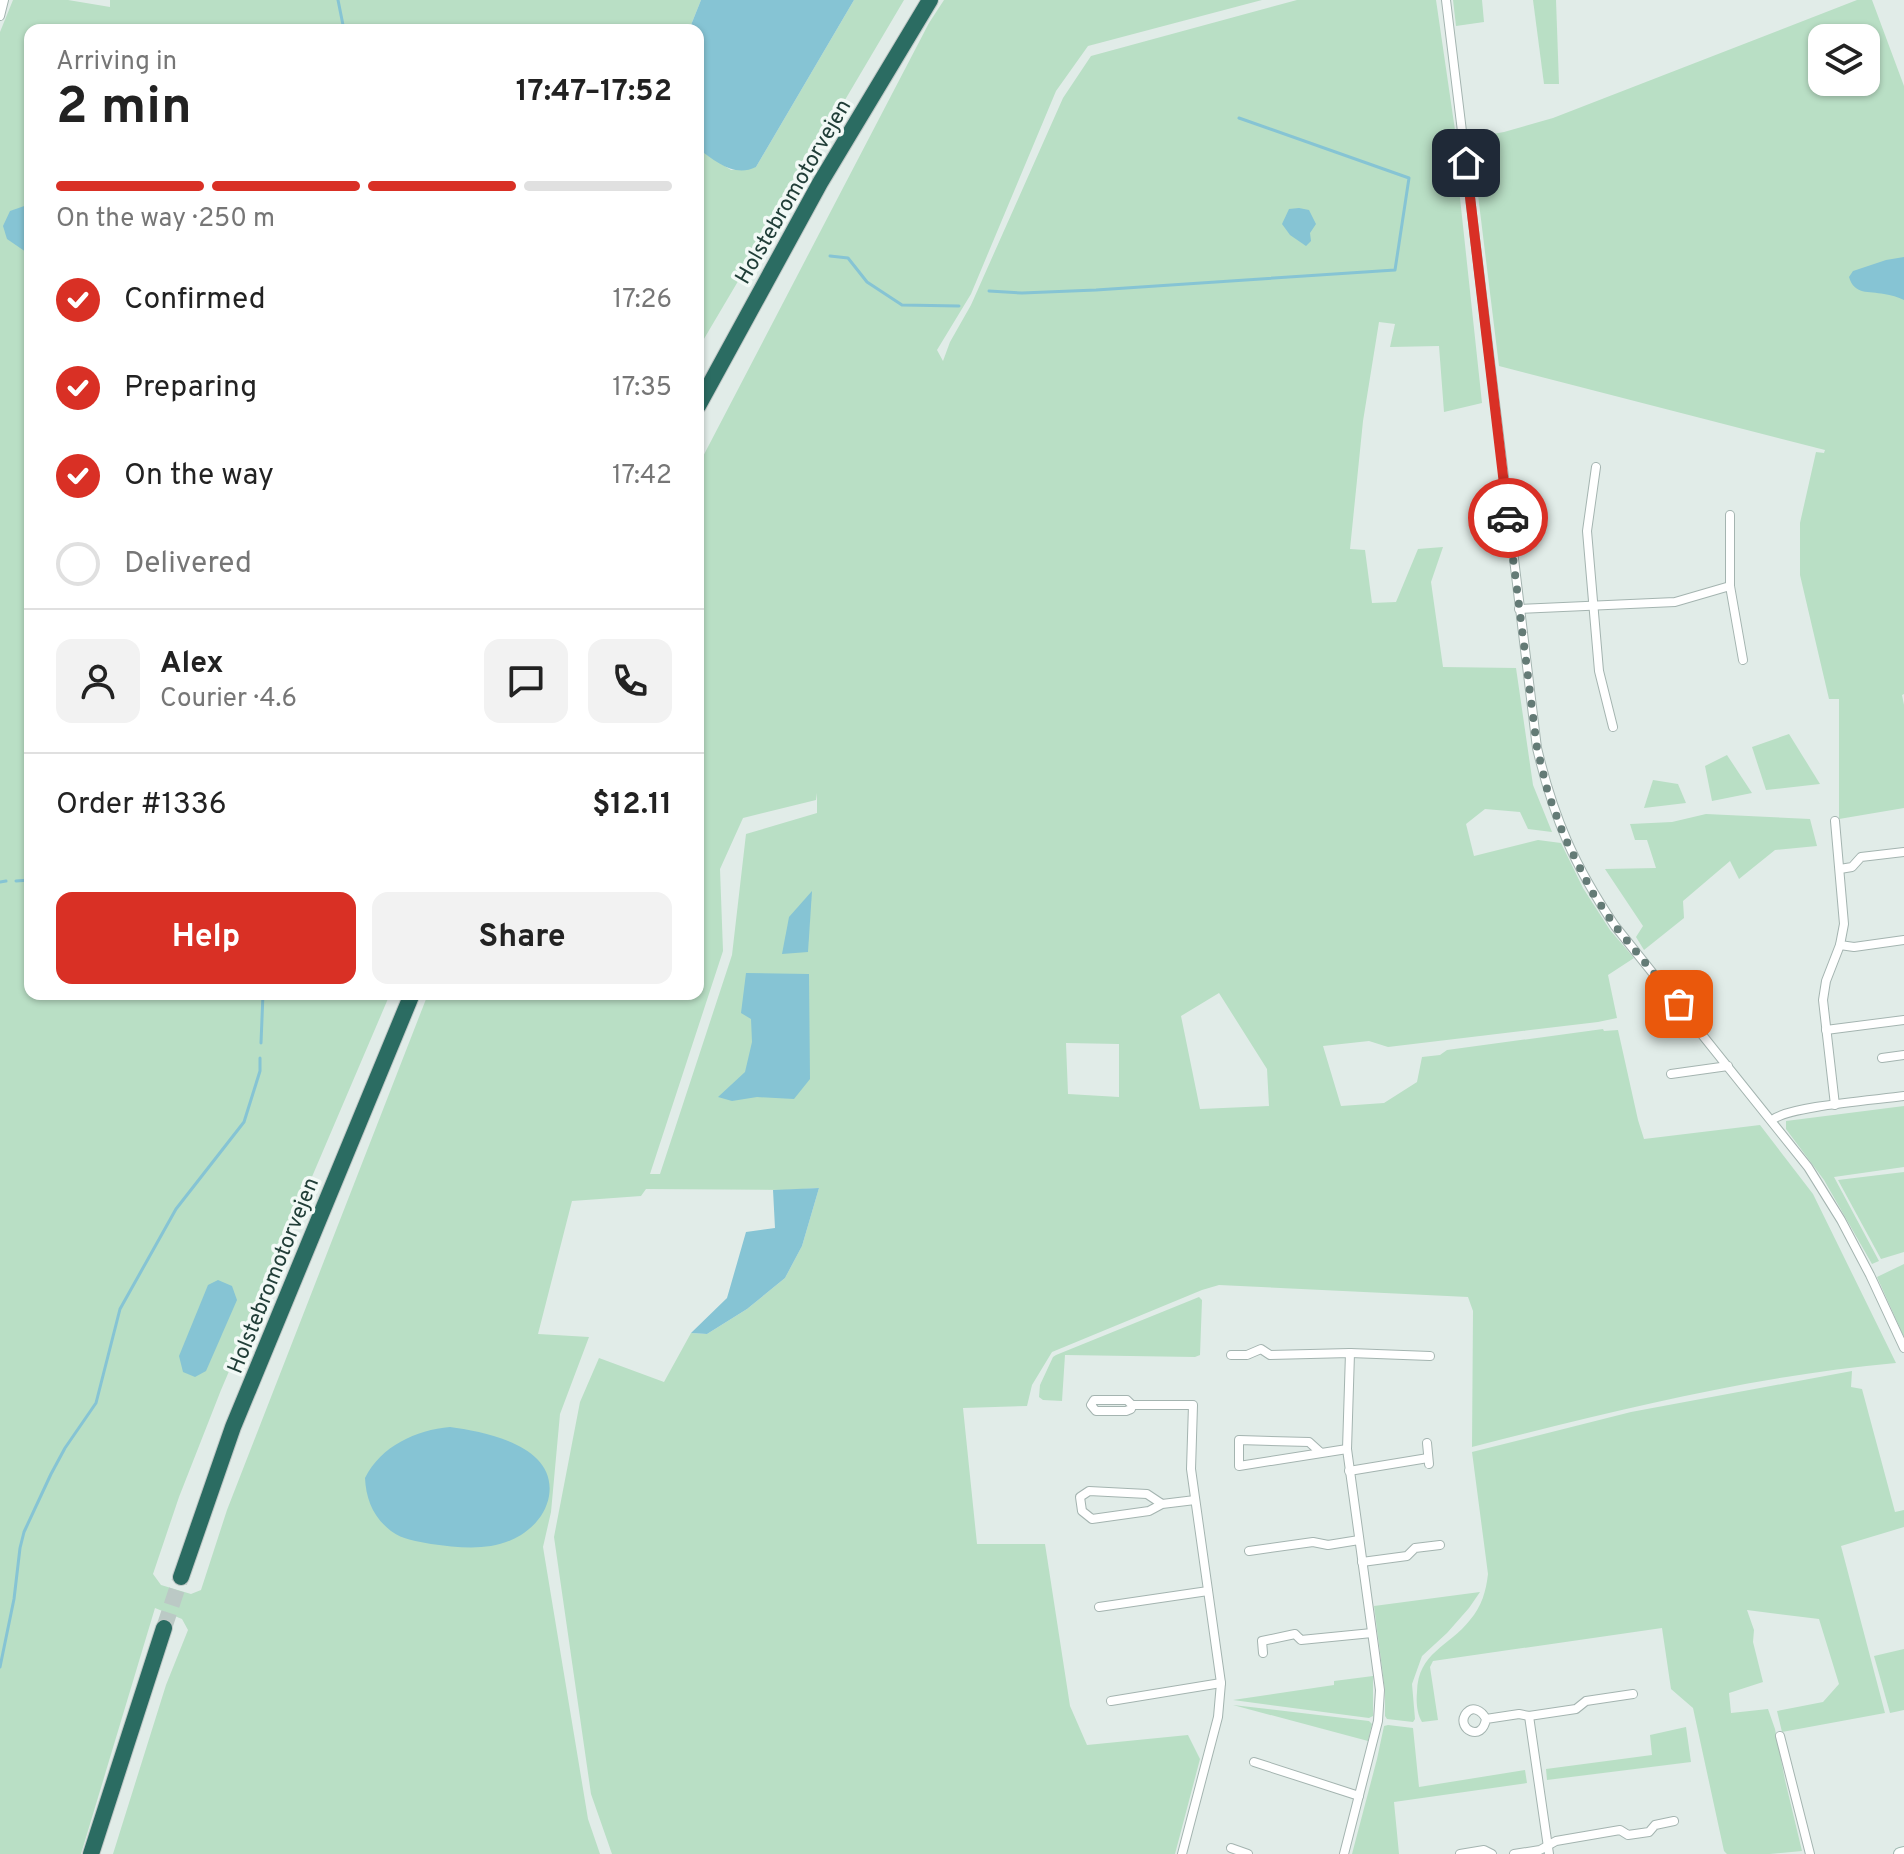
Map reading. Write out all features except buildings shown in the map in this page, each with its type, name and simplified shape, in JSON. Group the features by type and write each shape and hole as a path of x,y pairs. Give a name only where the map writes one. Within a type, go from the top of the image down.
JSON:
{"highway":[{"name":"Holstebromotorvejen","path":"704,395 820,183 930,0"},
{"name":"Holstebromotorvejen","path":"181,1577 233,1427 410,1000"},
{"path":"91,1854 164,1628"}],"street":[{"path":"0,16 4,0"},
{"path":"1446,0 1519,609 1537,748 1548,793 1579,868 1615,926 1808,1167 1841,1220 1904,1348"},
{"path":"1596,467 1587,531 1599,671 1613,727"},
{"path":"1730,515 1730,586 1743,660"},
{"path":"1519,609 1675,602 1730,586"},
{"path":"1835,821 1844,924 1823,1000 1835,1105"},
{"path":"1840,869 1852,867 1861,857 1904,852"},
{"path":"1840,945 1854,947 1904,940"},
{"path":"1826,1030 1904,1020"},
{"path":"1882,1058 1904,1055"},
{"path":"1671,1074 1728,1066"},
{"path":"1772,1120 1778,1115 1904,1096"},
{"path":"1231,1355 1247,1355 1261,1349 1270,1355 1350,1353 1430,1356"},
{"path":"1344,1854 1378,1721 1380,1690 1347,1449 1350,1353"},
{"path":"1132,1405 1193,1405 1191,1469 1221,1683 1218,1717 1182,1854"},
{"path":"1320,1452 1309,1442 1239,1440 1239,1466 1347,1449"},
{"path":"1349,1471 1428,1461 1427,1443"},
{"path":"1162,1504 1147,1494 1089,1491 1080,1497 1082,1511 1092,1519 1149,1511 1162,1504 1195,1500"},
{"path":"1249,1551 1313,1542 1328,1545 1359,1540"},
{"path":"1362,1562 1407,1556 1415,1548 1440,1545"},
{"path":"1099,1607 1208,1591"},
{"path":"1263,1653 1262,1641 1295,1634 1301,1640 1372,1633"},
{"path":"1111,1701 1221,1683"},
{"path":"1486,1719 1576,1709 1586,1701 1633,1694"},
{"path":"1529,1716 1548,1850"},
{"path":"1780,1736 1810,1854"},
{"path":"1254,1762 1359,1796"},
{"path":"1514,1854 1548,1850 1556,1841 1620,1830 1628,1835 1649,1832 1655,1825 1674,1821"},
{"path":"1231,1848 1248,1854"},
{"path":"1460,1854 1484,1850 1492,1854"}],"green space":[{"path":"13,0 68,0 110,7 110,0 701,0 691,24 24,24 24,1000 387,1000 221,1390 153,1574 161,1585 191,1594 201,1590 227,1510 426,1000 704,1000 704,454 929,23 944,0 1262,0 1088,46 1056,91 971,294 937,350 943,361 1063,98 1091,56 1297,0 1436,0 1456,137 1454,142 1482,403 1444,412 1439,346 1390,347 1395,324 1379,322 1363,421 1350,549 1365,550 1372,603 1396,602 1418,549 1443,547 1431,582 1443,667 1516,668 1533,785 1552,832 1528,829 1520,812 1485,809 1466,824 1474,856 1538,840 1561,843 1583,888 1610,930 1634,958 1608,975 1617,1018 1388,1047 1369,1041 1323,1046 1341,1106 1384,1103 1417,1082 1422,1057 1440,1055 1447,1050 1603,1029 1618,1030 1644,1139 1760,1125 1813,1194 1896,1363 1735,1386 1472,1447 1473,1311 1468,1297 1219,1285 1202,1290 1052,1352 1032,1385 1027,1406 963,1408 977,1544 1045,1544 1070,1706 1087,1745 1188,1735 1200,1759 1175,1854 612,1854 591,1794 554,1537 580,1402 599,1358 664,1382 691,1333 707,1334 747,1309 785,1278 802,1246 819,1188 646,1189 641,1196 572,1201 538,1334 589,1337 560,1414 551,1512 543,1547 588,1819 600,1854 113,1854 166,1685 188,1630 182,1619 155,1608 81,1854 0,1854 0,32","holes":["817,793 817,813 746,834 732,955 660,1174 650,1174 723,951 720,869 743,818 816,800","1219,993 1267,1069 1269,1106 1200,1109 1181,1016","1066,1043 1119,1044 1119,1097 1068,1094"]},
{"path":"854,0 904,0 704,339 704,153 731,170 756,167"},
{"path":"1453,0 1482,0 1484,22 1456,26"},
{"path":"1533,0 1556,0 1559,84 1544,84"},
{"path":"1857,0 1872,0 1904,86 1904,808 1839,819 1839,699 1829,699 1800,575 1800,523 1816,452 1824,453 1825,450 1499,366 1471,138 1553,118"},
{"path":"1789,734 1820,784 1766,790 1752,747"},
{"path":"1727,755 1752,793 1712,801 1705,766"},
{"path":"1653,780 1678,784 1686,803 1644,808"},
{"path":"1706,814 1810,819 1817,846 1775,850 1739,879 1730,861 1683,901 1684,918 1644,950 1636,937 1643,926 1605,869 1656,868 1647,840 1635,840 1630,824 1672,822"},
{"path":"1904,1106 1904,1167 1834,1177 1879,1261 1872,1264 1824,1180 1786,1129 1786,1121"},
{"path":"1904,1172 1904,1252 1881,1259 1838,1180"},
{"path":"1904,1264 1904,1337 1877,1277"},
{"path":"1199,1297 1202,1300 1200,1355 1065,1355 1062,1401 1039,1397 1040,1385 1056,1355"},
{"path":"1852,1371 1851,1387 1862,1389 1895,1512 1904,1510 1904,1527 1841,1546 1885,1713 1782,1732 1777,1711 1823,1702 1839,1684 1819,1619 1747,1610 1754,1630 1753,1642 1763,1682 1729,1693 1731,1713 1768,1709 1802,1851 1727,1854 1724,1851 1693,1708 1671,1689 1662,1628 1433,1661 1430,1667 1438,1720 1422,1722 1417,1700 1423,1668 1436,1651 1474,1615 1486,1586 1488,1574 1472,1452 1631,1412"},
{"path":"1480,1592 1447,1633 1422,1656 1412,1684 1413,1722 1387,1719 1374,1606"},
{"path":"1904,1649 1904,1710 1890,1713 1874,1656"},
{"path":"1373,1676 1373,1716 1369,1718 1233,1700 1334,1685 1334,1681"},
{"path":"1233,1705 1369,1721 1372,1724 1368,1741"},
{"path":"1384,1726 1413,1728 1419,1787 1525,1770 1527,1783 1394,1802 1399,1854 1352,1854"},
{"path":"1686,1727 1691,1762 1547,1780 1546,1769 1652,1755 1650,1735"}],"water":[{"path":"701,0 854,0 756,167 748,170 726,167 704,153 704,24 691,24"},
{"path":"24,206 24,251 7,239 3,226 10,211"},
{"path":"1289,209 1309,210 1316,224 1310,233 1311,241 1306,246 1290,235 1282,224"},
{"path":"1904,257 1904,300 1863,291 1851,283 1849,277 1853,271"},
{"path":"812,891 808,952 782,954 789,917"},
{"path":"746,973 809,974 810,1079 794,1099 757,1097 732,1101 718,1097 745,1072 752,1042 751,1019 741,1013"},
{"path":"819,1188 802,1246 785,1278 747,1309 707,1334 691,1333 727,1298 746,1232 775,1228 773,1190"},
{"path":"218,1280 232,1286 237,1300 206,1371 195,1377 183,1372 179,1356 208,1285"},
{"path":"450,1427 500,1438 531,1454 542,1465 549,1479 548,1502 531,1528 510,1540 488,1546 431,1544 396,1534 375,1514 365,1478 380,1457 412,1436"}],"waterway":[{"path":"338,0 343,24"},
{"path":"989,291 1096,290 1395,270 1409,178 1239,118"},
{"path":"830,256 848,258 867,282 902,305 959,306"},
{"path":"16,881 24,880"},
{"path":"0,882 6,881"},
{"path":"261,1043 263,1000"},
{"path":"0,1667 24,1532 65,1448 96,1403 120,1309 176,1209 244,1122 260,1071 260,1058"}],"tunnel":[{"path":"164,1628 181,1577"}],"way so far":[{"path":"1508,518 1537,748 1548,793 1564,836 1592,892 1615,926 1679,1004"}],"route":[{"path":"1466,163 1508,518"}]}
